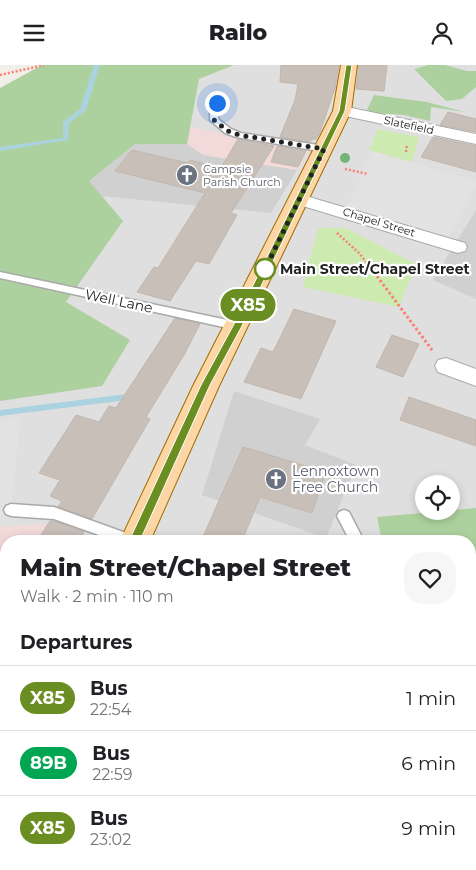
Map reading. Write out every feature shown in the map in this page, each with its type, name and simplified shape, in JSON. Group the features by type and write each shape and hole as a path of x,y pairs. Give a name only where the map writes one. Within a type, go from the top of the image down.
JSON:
{"main road":[{"path":"136,535 206,385 237,326 342,111 349,65"}],"street":[{"name":"Slatefield","path":"342,111 476,139"},
{"name":"Chapel Street","path":"299,199 458,247"},
{"path":"446,366 476,378"}],"lane":[{"path":"217,103 214,120 228,131 324,149"},
{"name":"Well Lane","path":"0,275 237,326"},
{"path":"11,510 54,513 116,535"},
{"path":"344,515 354,535"}],"path":[{"path":"0,75 44,65"},
{"path":"345,169 368,174"},
{"path":"299,199 360,254 412,325 446,366"}],"shaded area":[{"path":"227,65 476,65 476,535 0,535 0,206 182,86"},
{"path":"190,127 310,150 297,170 203,155 187,144"},
{"path":"135,144 187,144 203,155 297,170 271,213 101,196 89,181"},
{"path":"372,151 476,181 476,185 448,239 374,217 348,205"},
{"path":"476,210 476,299 433,280"},
{"path":"234,391 320,419 305,445 356,465 327,535 317,535 202,495"},
{"path":"20,418 10,519 0,520 0,420"},
{"path":"44,524 67,535 0,535 0,527"}],"green space":[{"path":"42,65 234,65 199,79 187,144 135,144 89,181 123,221 66,302 130,340 102,386 0,401 0,88"},
{"path":"428,65 445,65 467,71 476,71 476,87 462,99 446,101 414,69"},
{"path":"374,95 427,102 465,112 431,107 430,121 404,115 375,113 367,110"},
{"path":"378,129 419,137 412,162 369,150"},
{"path":"318,228 346,228 416,264 399,307 303,287"},
{"path":"476,508 476,535 381,535 377,517 415,514 415,520 460,520 460,509"}],"building":[{"path":"281,65 339,65 335,88 320,132 316,139 312,139 310,142 280,137 295,100 298,84 280,82"},
{"path":"359,65 387,65 384,91 356,89"},
{"path":"448,112 476,119 476,132 440,125"},
{"path":"433,137 476,146 476,172 421,157"},
{"path":"238,139 274,146 231,213 237,215 209,264 196,261 170,301 137,292 154,267 158,268 205,193 115,171 132,150 188,163 190,160 221,168"},
{"path":"277,146 306,151 298,167 271,162"},
{"path":"294,309 336,321 301,399 244,382 261,348 273,352"},
{"path":"175,318 200,324 184,355 146,417 150,419 92,519 58,507 62,501 50,496 60,480 39,473 76,415 99,422 109,406 116,408"},
{"path":"392,335 419,344 403,377 376,367"},
{"path":"409,397 476,420 476,446 400,420"},
{"name":"Lennoxtown Free Church","path":"243,447 326,472 312,513 260,497 244,535 204,535"},
{"path":"50,521 84,532 82,535 41,535"}],"waterway":[{"path":"0,149 66,139 66,122 83,110 97,65"},
{"path":"0,413 135,396"}],"bus line":[{"name":"X85","path":"138,535 206,385 237,326 342,111 349,65"}],"place":[{"name":"Campsie Parish Church","path":"187,175"},
{"name":"Main Street/Chapel Street","path":"265,269"},
{"name":"Lennoxtown Free Church","path":"276,479"}],"route":[{"path":"217,103 214,120 228,131 239,135 324,149 265,269"}]}
